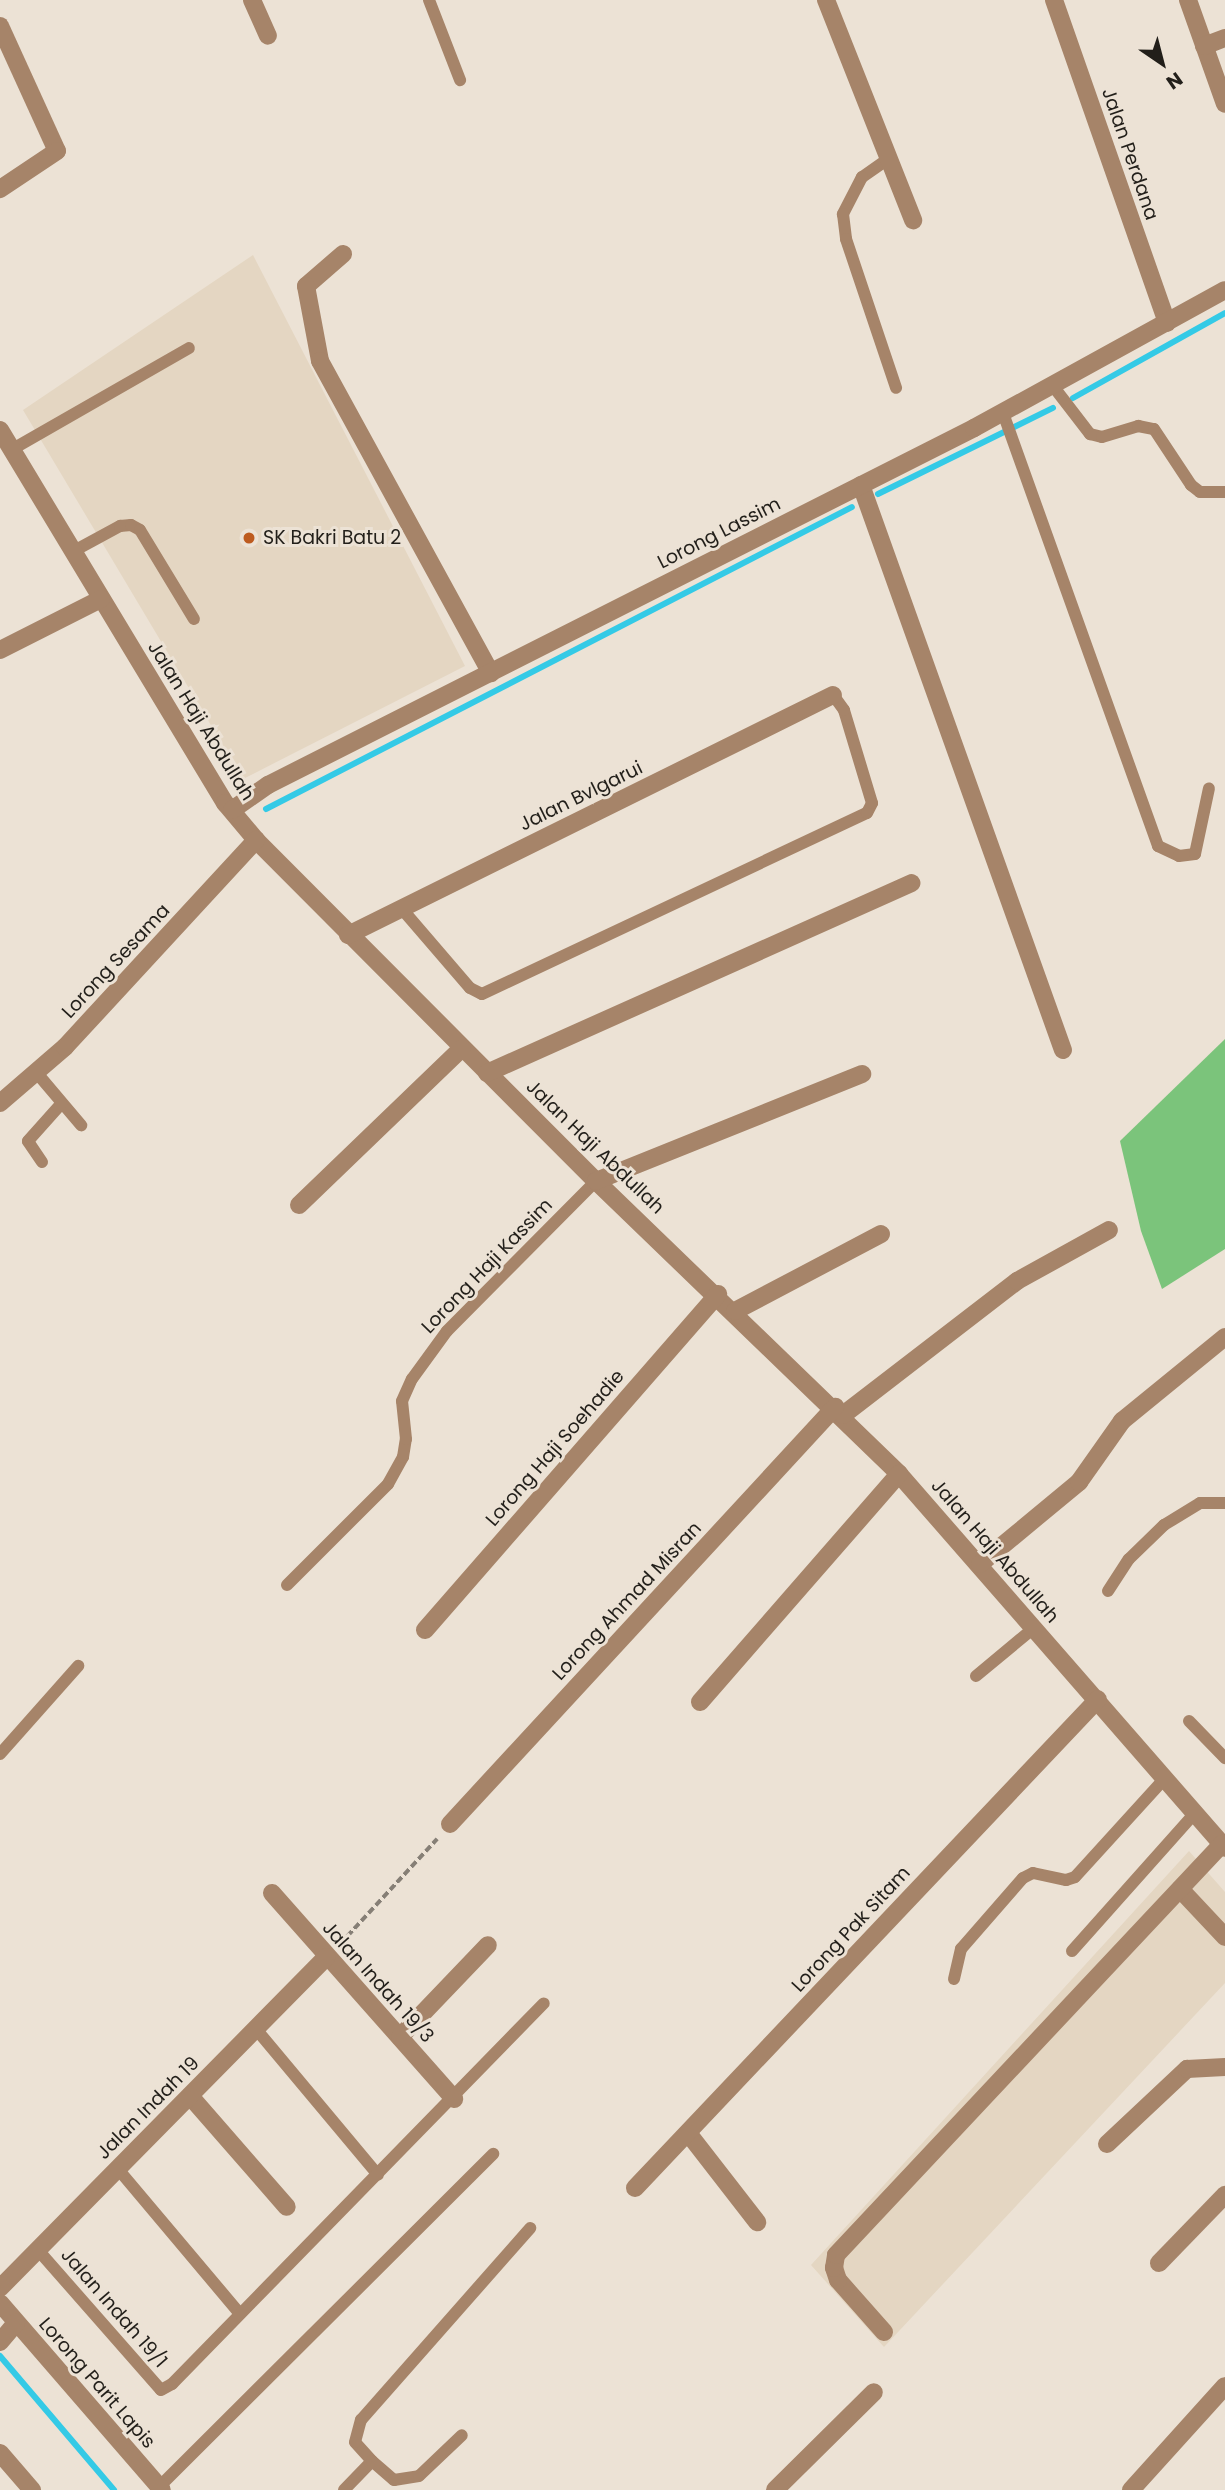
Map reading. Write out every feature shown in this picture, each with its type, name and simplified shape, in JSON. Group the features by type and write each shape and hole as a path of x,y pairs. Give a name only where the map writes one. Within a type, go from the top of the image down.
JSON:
{"street":[{"path":"252,0 268,36"},
{"path":"826,0 913,220"},
{"name":"Jalan Perdana","path":"1054,0 1167,323"},
{"path":"1188,0 1225,104"},
{"path":"0,26 57,151 0,189"},
{"path":"1204,46 1225,38"},
{"path":"344,254 306,286 320,361 491,673"},
{"name":"Lorong Lassim","path":"232,810 268,785 1003,413 1225,289"},
{"name":"Jalan Haji Abdullah","path":"0,430 72,552 232,810 257,840 348,935 596,1181 839,1411 980,1564 1224,1846"},
{"path":"861,485 1063,1050"},
{"path":"0,650 101,599"},
{"name":"Jalan Bvlgarui","path":"348,935 833,695"},
{"name":"Lorong Sesama","path":"0,1103 65,1047 257,840"},
{"path":"487,1073 911,883"},
{"path":"299,1205 461,1048"},
{"path":"596,1181 862,1073"},
{"name":"Lorong Ahmad Misran","path":"450,1824 839,1411 1017,1281 1109,1230"},
{"path":"735,1311 881,1234"},
{"name":"Lorong Haji Soehadie","path":"425,1630 718,1294"},
{"path":"980,1564 1079,1482 1122,1421 1225,1337"},
{"path":"700,1702 899,1474"},
{"name":"Lorong Pak Sitam","path":"635,2188 1098,1699"},
{"path":"884,2332 838,2280 834,2268 836,2255 1180,1889 1224,1846"},
{"path":"1180,1889 1225,1937"},
{"name":"Jalan Indah 19/3","path":"272,1893 326,1958 454,2099"},
{"path":"400,2037 488,1945"},
{"name":"Jalan Indah 19","path":"0,2288 326,1958"},
{"path":"1107,2144 1187,2069 1225,2067"},
{"path":"190,2096 286,2207"},
{"path":"688,2133 757,2221"},
{"path":"1159,2263 1225,2195"},
{"name":"Lorong Parit Lapis","path":"0,2303 161,2488"},
{"path":"1,2341 16,2323"},
{"path":"1131,2490 1225,2386"},
{"path":"775,2490 874,2392"},
{"path":"0,2453 30,2489"}],"lane":[{"path":"429,0 460,80"},
{"path":"888,159 862,177 843,214 846,239 896,388"},
{"path":"11,450 189,348"},
{"path":"1053,386 1090,433 1102,437 1138,426 1154,429 1191,485 1200,492 1225,492"},
{"path":"1003,413 1158,846 1179,856 1195,854 1209,788"},
{"path":"72,552 120,526 131,525 140,530 194,619"},
{"path":"402,909 470,988 482,994 867,813 872,803 844,710 833,695"},
{"path":"36,1072 81,1125"},
{"path":"42,1162 28,1141 61,1104"},
{"name":"Lorong Haji Kassim","path":"286,1585 388,1484 403,1457 406,1438 402,1401 412,1379 447,1331 596,1181"},
{"path":"1108,1591 1129,1559 1164,1525 1200,1503 1225,1503"},
{"path":"976,1676 1035,1627"},
{"path":"0,1754 78,1666"},
{"path":"1189,1721 1225,1758"},
{"path":"954,1979 961,1949 1023,1878 1032,1873 1066,1880 1075,1877 1165,1778"},
{"path":"1072,1951 1195,1813"},
{"path":"118,2169 240,2314 454,2099 544,2003"},
{"path":"256,2029 378,2175"},
{"path":"161,2488 493,2154"},
{"path":"462,2435 430,2470 409,2480 394,2480 355,2442 361,2420 530,2228"},
{"name":"Jalan Indah 19/1","path":"38,2250 161,2389 172,2384 240,2314"},
{"path":"344,2490 372,2461"}],"path":[{"path":"326,1958 450,1824"}],"shaded area":[{"name":"SK Bakri Batu 2","path":"253,255 465,666 243,779 23,410"},
{"path":"1189,1851 1225,1892 1225,1983 884,2347 811,2265"}],"green space":[{"path":"1225,1039 1225,1249 1162,1289 1141,1231 1120,1141"}],"waterway":[{"path":"1073,398 1225,313"},
{"path":"878,494 1053,408"},
{"path":"266,809 852,507"},
{"path":"0,2356 114,2490"}],"place":[{"name":"SK Bakri Batu 2","path":"249,538"}]}
